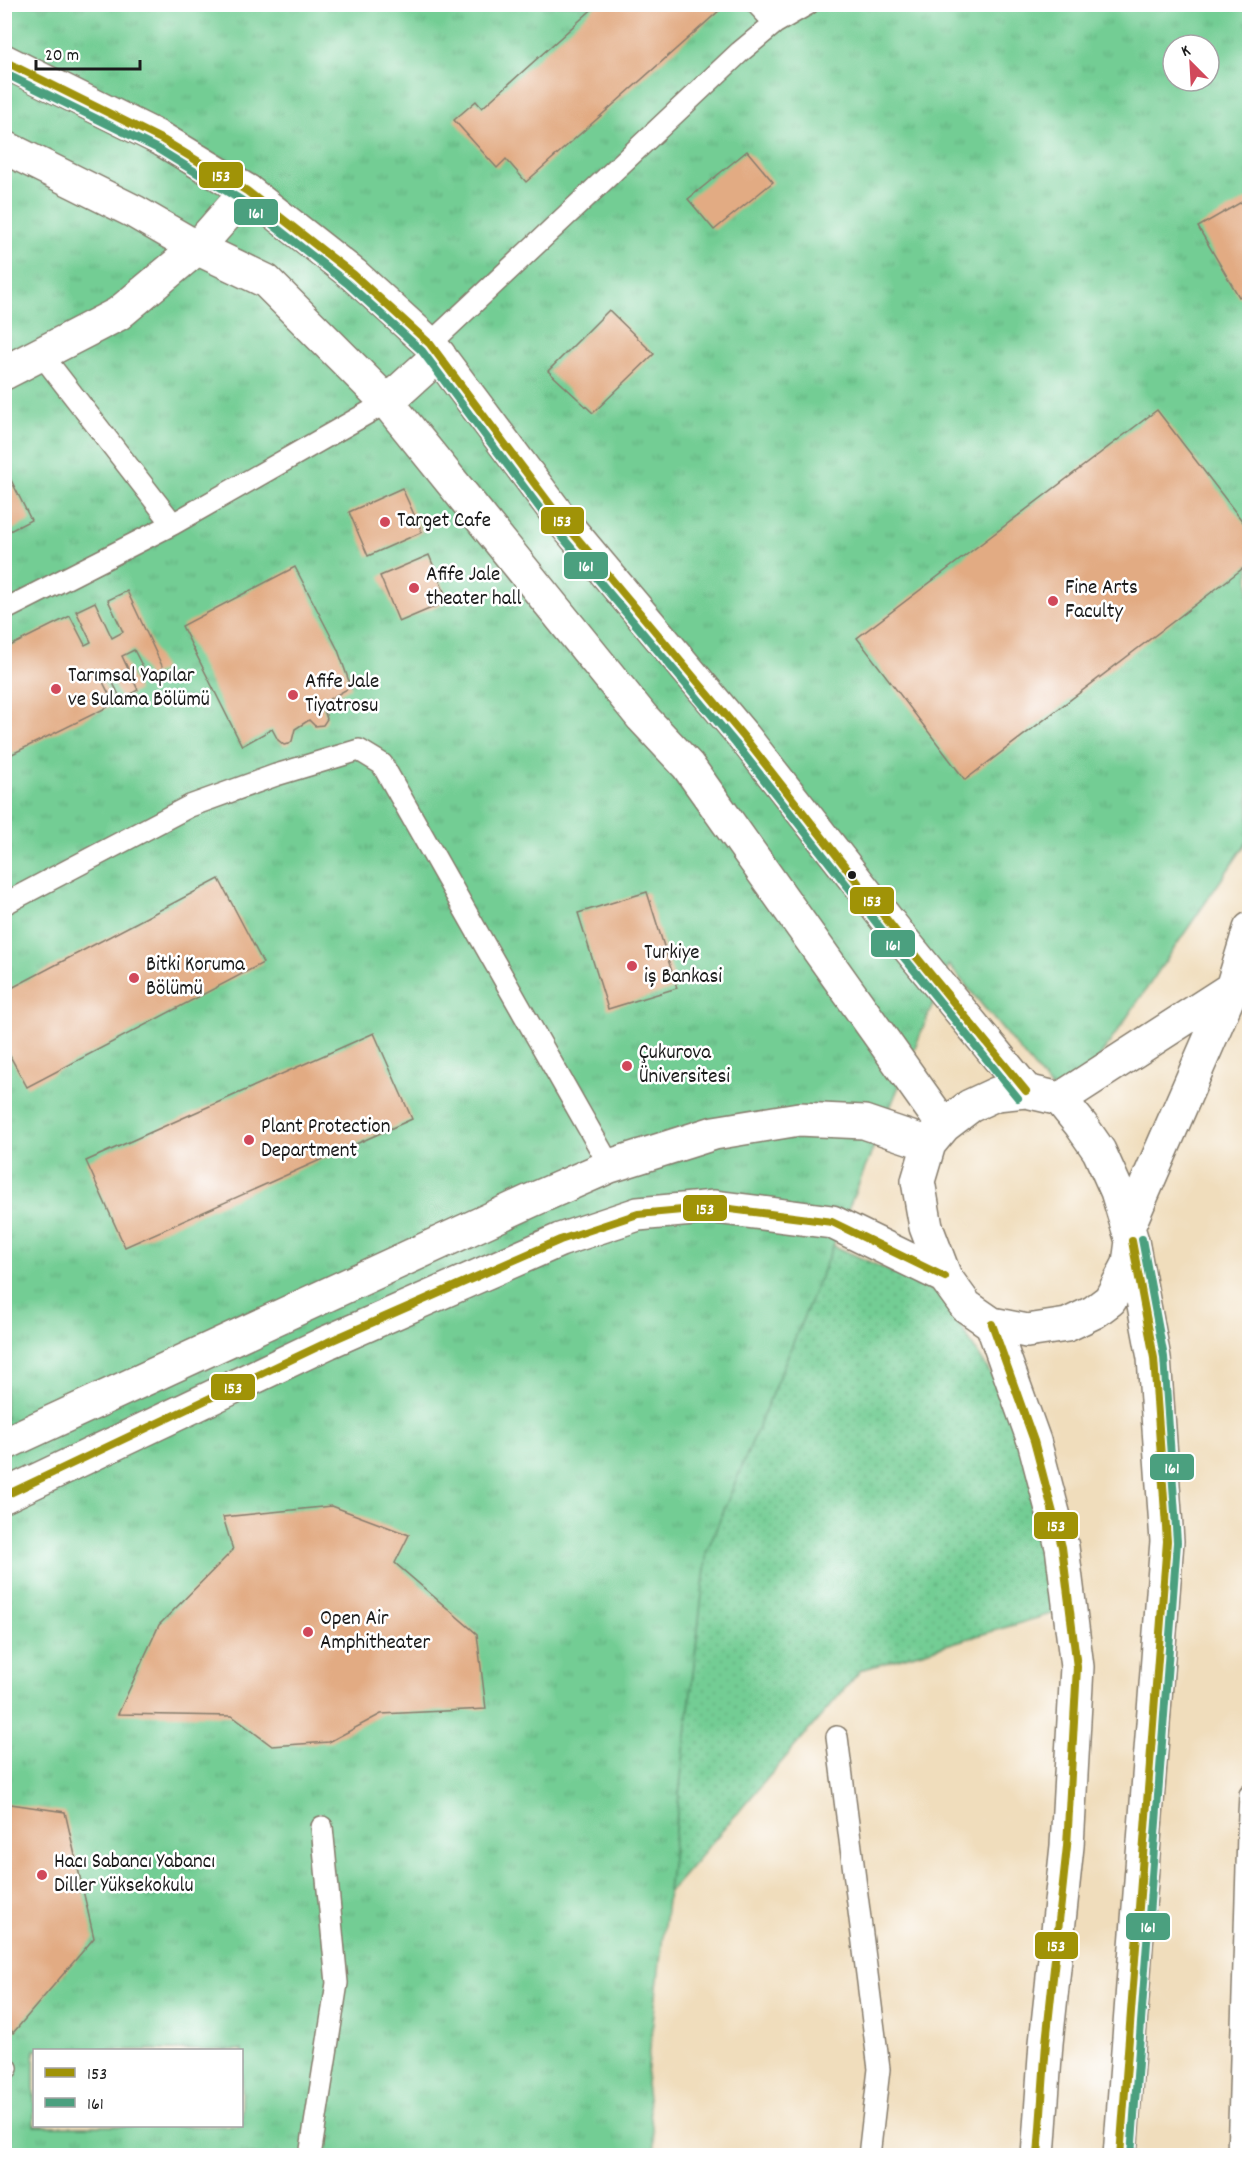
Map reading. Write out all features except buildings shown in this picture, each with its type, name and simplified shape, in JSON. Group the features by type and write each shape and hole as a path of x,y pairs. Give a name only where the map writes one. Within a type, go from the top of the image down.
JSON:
{"street":[{"path":"4,61 163,140 247,190 354,274 434,350 561,519 744,737 905,943 1026,1091"},
{"path":"4,147 135,212 197,248 266,281 387,402 642,717 688,766 937,1135"},
{"path":"5,373 118,314 197,248 247,190"},
{"path":"387,402 434,350"},
{"path":"1120,2156 1167,1541 1154,1358 1130,1234 1117,1191 1099,1151 1060,1099 1026,1091 996,1094 970,1106 937,1135 918,1180 926,1227 945,1277 966,1306 992,1324 1027,1331 1067,1325 1094,1312 1110,1300 1129,1264 1130,1234 1232,988 1250,929"},
{"path":"1060,1099 1232,988"},
{"path":"4,1444 609,1166 714,1133 799,1119 864,1122 937,1135"},
{"path":"4,1496 328,1342 560,1240 638,1214 715,1207 832,1222 945,1277"},
{"path":"992,1324 1034,1441 1062,1547 1077,1667 1066,1846 1046,2043 1038,2156"}],"lane":[{"path":"757,4 775,23"},
{"path":"434,350 740,52 775,23 808,4"},
{"path":"42,355 173,524"},
{"path":"4,610 173,524 387,402"},
{"path":"4,904 190,806 276,775 359,750 382,764 609,1166"},
{"path":"837,1737 879,2068 869,2156"},
{"path":"1238,2156 1246,2033 1250,1795"},
{"path":"310,2156 337,1983 322,1827"}],"green space":[{"name":"Çukurova Üniversitesi","path":"5,5 1249,5 1249,839 1097,1061 1060,1099 949,965 707,1551 646,2084 656,2155 5,2156"},
{"path":"808,1234 940,1294 1012,1407 1071,1608 861,1670 441,2156 5,2155 5,1503"}],"transit line":[{"name":"153","path":"4,61 163,140 247,191 354,275 430,344 561,519 744,737 905,943 1026,1091"},
{"name":"161","path":"4,73 158,149 241,200 347,283 422,351 553,526 736,744 897,949 1018,1098"},
{"name":"153","path":"4,1496 328,1342 560,1240 638,1214 715,1207 832,1222 945,1277"},
{"name":"161","path":"1131,2156 1177,1542 1164,1357 1142,1239"},
{"name":"153","path":"1120,2156 1167,1541 1154,1358 1132,1241"},
{"name":"153","path":"992,1324 1034,1441 1062,1547 1077,1667 1067,1846 1046,2043 1038,2156"}],"place":[{"name":"Target Cafe","path":"385,522"},
{"name":"Afife Jale theater hall","path":"414,588"},
{"name":"Fine Arts Faculty","path":"1053,601"},
{"name":"Tarımsal Yapılar ve Sulama Bölümü","path":"56,689"},
{"name":"Afife Jale Tiyatrosu","path":"293,695"},
{"name":"Turkiye iș Bankasi","path":"632,966"},
{"name":"Bitki Koruma Bölümü","path":"134,978"},
{"name":"Çukurova Üniversitesi","path":"627,1066"},
{"name":"Plant Protection Department","path":"249,1140"},
{"name":"Open Air Amphitheater","path":"308,1632"},
{"name":"Hacı Sabancı Yabancı Diller Yüksekokulu","path":"42,1875"}]}
